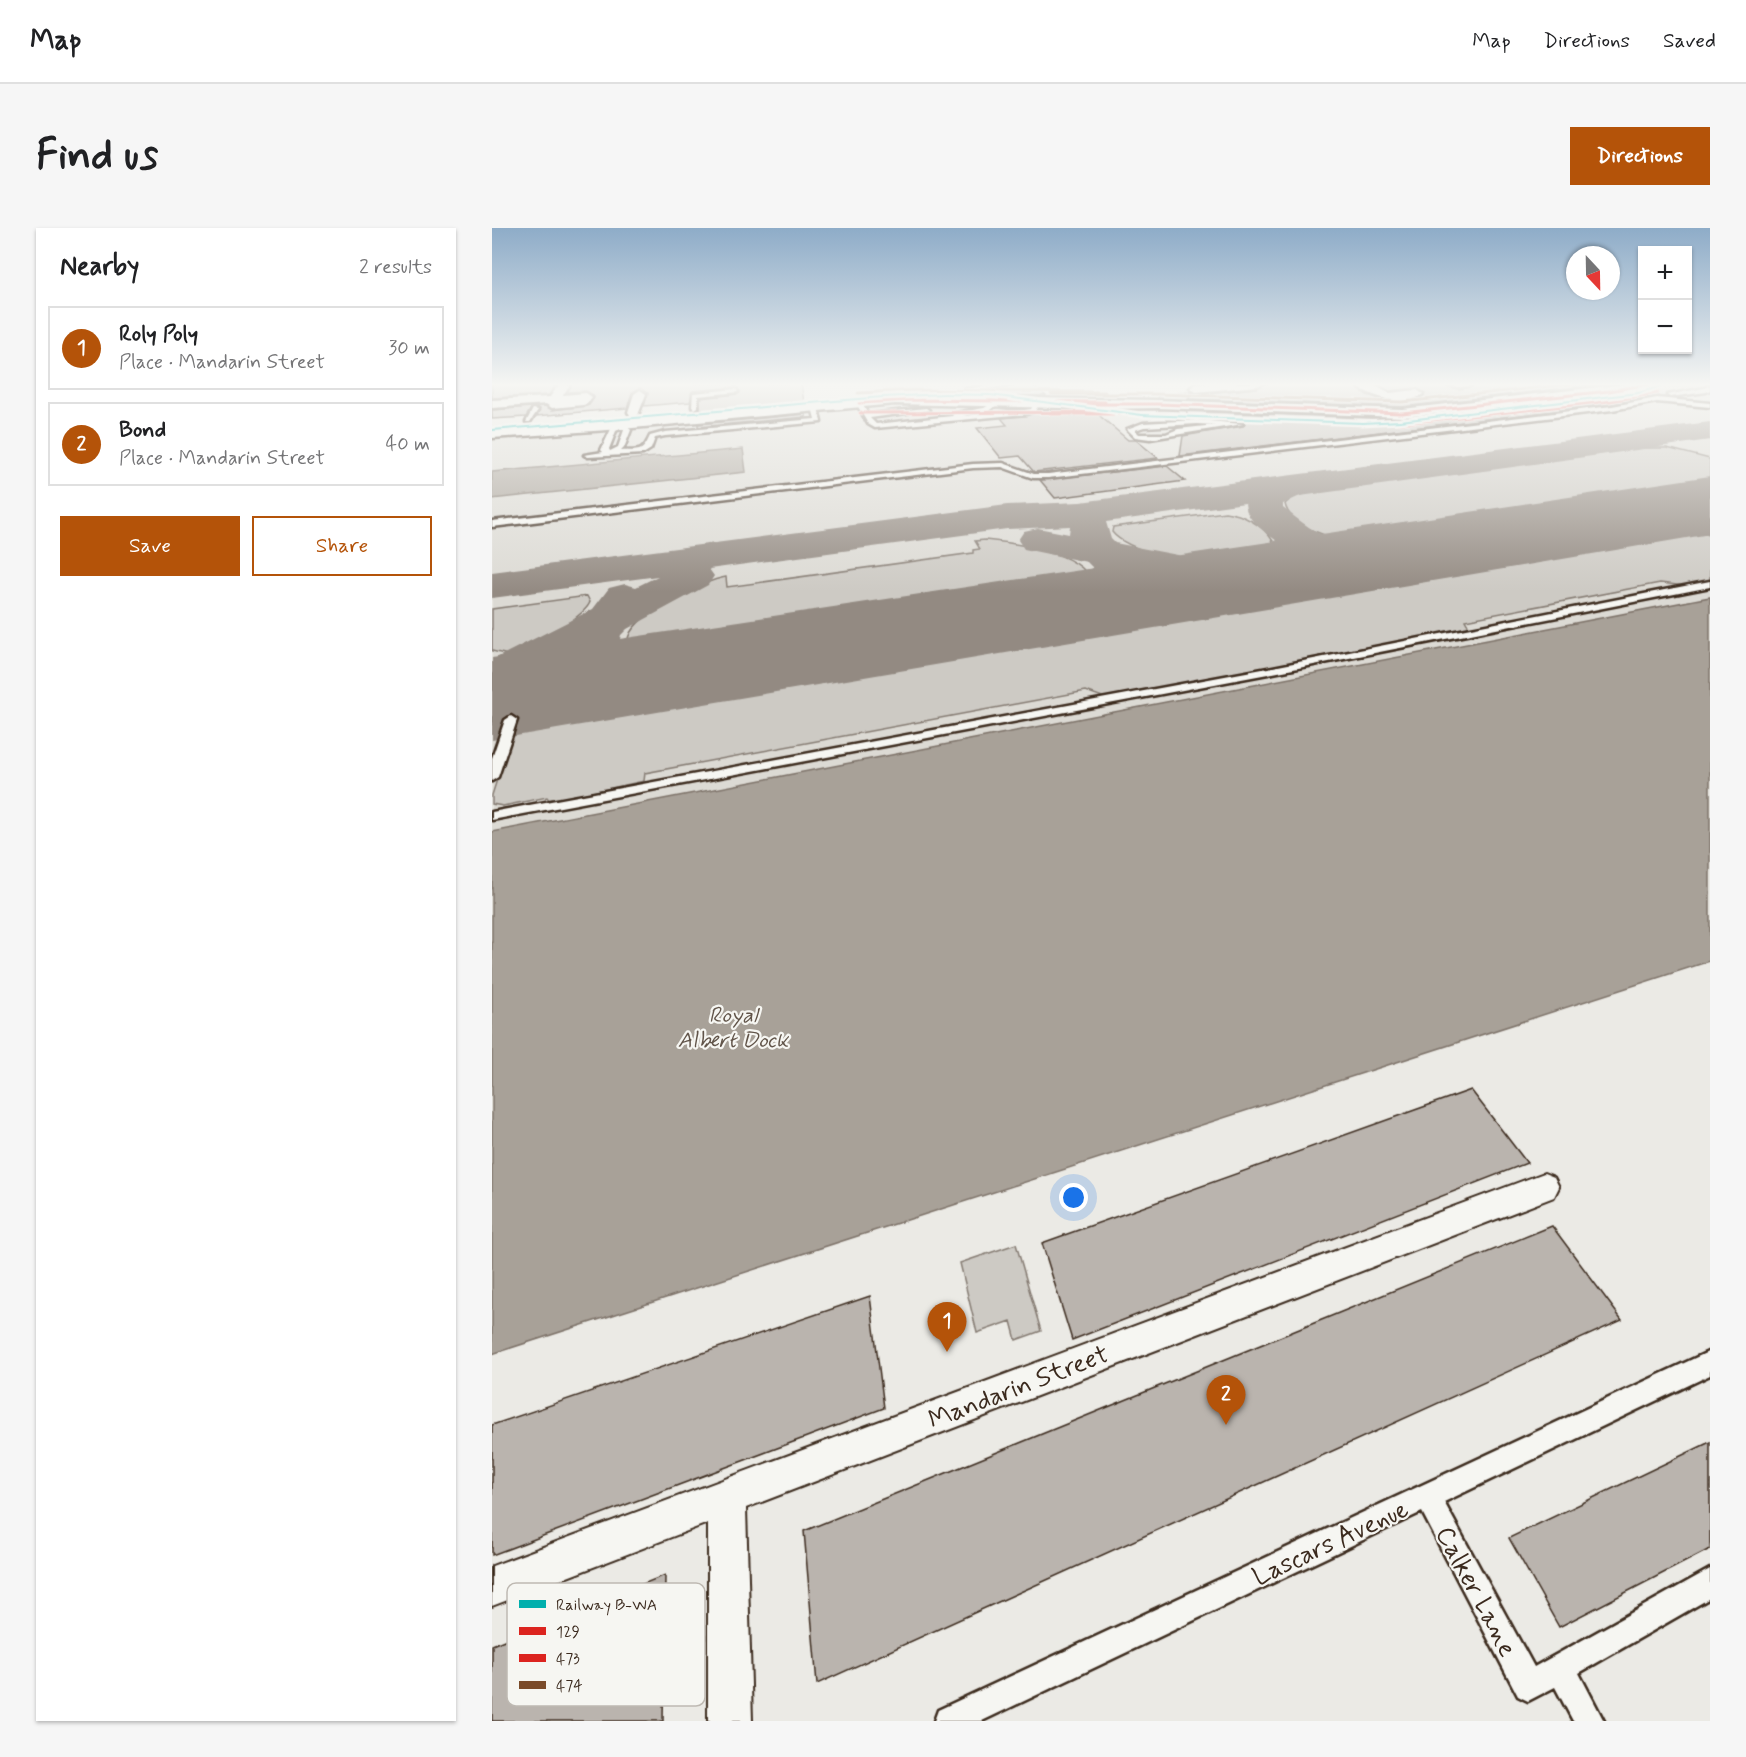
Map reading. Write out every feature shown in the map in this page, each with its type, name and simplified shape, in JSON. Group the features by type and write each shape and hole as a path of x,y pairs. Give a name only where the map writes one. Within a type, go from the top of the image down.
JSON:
{"street":[{"name":"Mandarin Street","path":"492,1586 1544,1187"},
{"path":"727,1496 730,1721"}],"lane":[{"path":"588,455 614,453"},
{"path":"492,524 974,466 1003,465 1033,476 1048,476 1238,453"},
{"path":"1003,465 1016,459"},
{"path":"492,816 1268,671 1710,584"},
{"path":"492,777 511,720"},
{"name":"Lascars Avenue","path":"949,1721 1710,1363"},
{"name":"Calker Lane","path":"1427,1496 1528,1686 1560,1668"},
{"path":"1589,1721 1560,1668 1710,1582"}],"shaded area":[{"path":"492,453 703,453 492,472"},
{"path":"744,453 1710,453 1710,597 492,832 492,499 746,471"},
{"path":"1584,453 1685,453 1710,459 1710,487 1354,541 1324,535 1303,526 1295,520 1285,504 1293,497 1338,486"},
{"path":"1225,512 1245,518 1258,525 1269,535 1273,541 1267,555 1219,563 1188,561 1144,550 1120,539 1112,532 1113,527"},
{"path":"1710,524 1710,581 1686,586 1660,583 1465,620 1469,627 1457,631 1105,698 1086,691 645,773 644,781 550,801 547,797 503,806 492,804 492,795 515,724"},
{"path":"985,540 1054,553 1078,565 1087,573 1087,581 637,652 628,643 630,633 652,612 701,585 726,577 727,587 973,553 973,550 980,549 975,541"},
{"path":"587,596 590,602 577,617 541,640 512,656 492,651 492,609"},
{"path":"1016,1244 1041,1331 1016,1340 1011,1321 977,1333 960,1263"}],"water":[{"path":"703,453 743,453 746,472 492,499 492,472"},
{"name":"Royal Albert Dock","path":"1710,597 1710,961 492,1354 492,832"}],"building":[{"path":"997,453 1151,453 1158,458 1034,472 1020,456 1001,458"},
{"path":"1180,453 1208,453 1180,456"},
{"path":"1167,466 1185,481 1055,498 1040,480"},
{"path":"1471,1090 1527,1163 1072,1340 1042,1243"},
{"path":"1552,1226 1622,1320 817,1684 804,1531"},
{"path":"870,1296 884,1408 492,1555 492,1425"},
{"path":"1710,1442 1710,1549 1559,1627 1509,1538"},
{"path":"665,1575 665,1583 645,1583"},
{"path":"507,1639 507,1706 663,1706 663,1721 492,1721 492,1645"}],"taxiway":[{"path":"492,585 1007,517 1080,514 1545,453"},
{"path":"1290,487 1263,499 1265,512 1296,536 1309,544 1335,553 1389,556"},
{"path":"1089,527 1092,542 1102,553"},
{"path":"1038,540 1102,553"},
{"path":"1067,608 1102,595 1116,581 1116,573 1102,553"},
{"path":"1102,553 1214,575 1257,577"},
{"path":"609,619 692,576"},
{"path":"609,619 620,608 625,598"},
{"path":"492,681 609,619"},
{"path":"609,619 597,634 593,647 598,657 608,663 623,667 655,670 679,669"}],"runway":[{"path":"492,699 1710,505"}],"place":[{"name":"Roly Poly","path":"947,1352"},
{"name":"Bond","path":"1226,1425"}]}
